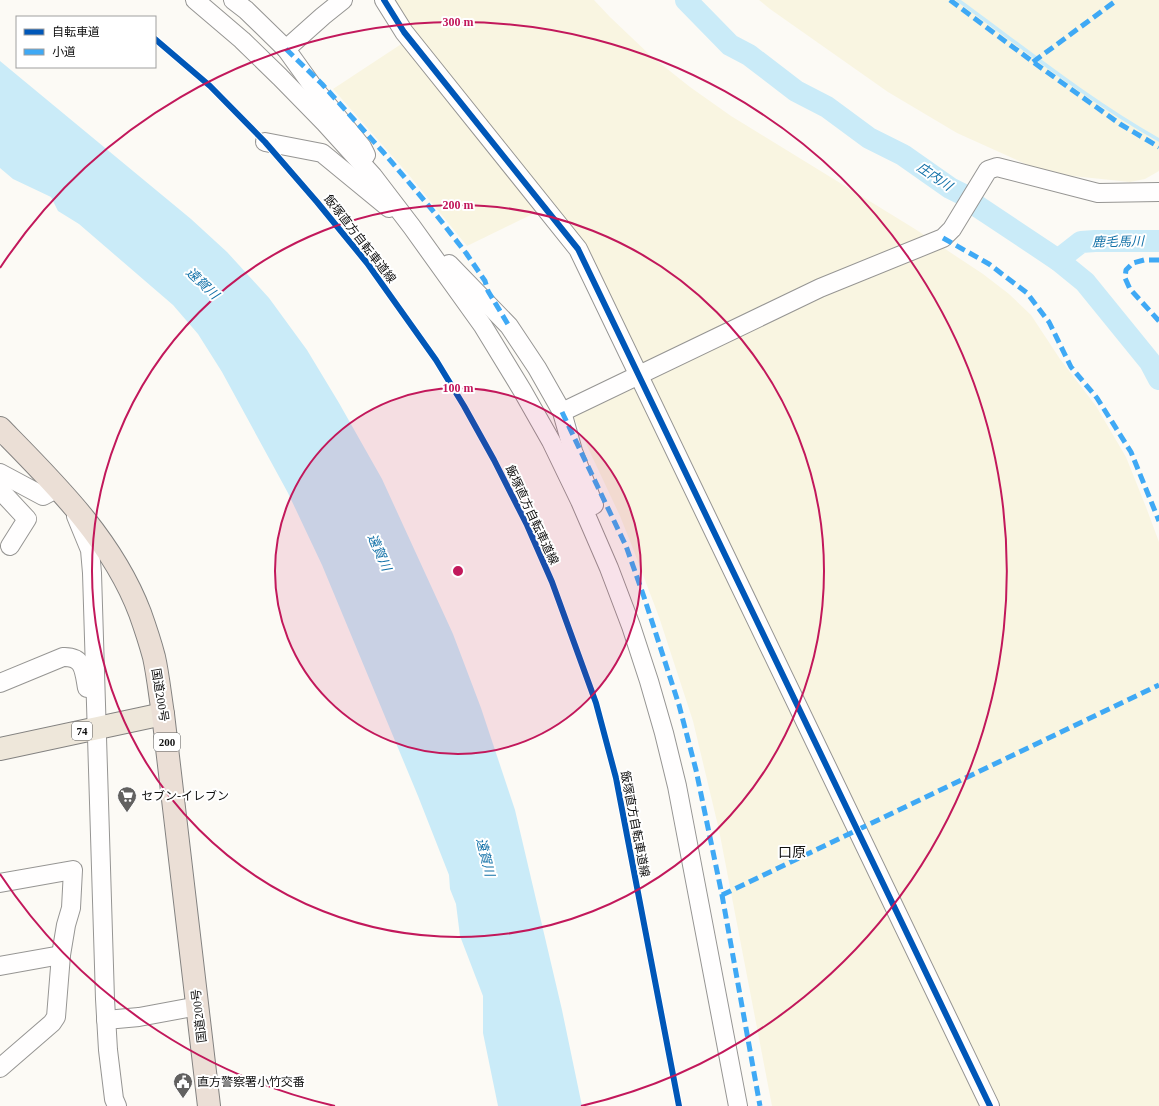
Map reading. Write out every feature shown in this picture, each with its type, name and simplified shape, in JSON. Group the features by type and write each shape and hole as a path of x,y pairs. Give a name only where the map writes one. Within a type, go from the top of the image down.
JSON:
{"highway":[{"name":"国道200号","path":"0,428 64,495 97,535 126,583 140,613 154,657 163,714 209,1106"}],"main road":[{"name":"74","path":"0,749 163,714"}],"street":[{"path":"195,0 242,40 280,77 374,176 482,326 522,390 551,441 605,557 631,626 649,680 677,786 738,1106"},
{"path":"233,0 246,10 286,49 314,88 362,147 369,160 374,176"},
{"path":"286,49 343,0"},
{"path":"384,0 404,32 578,249 640,375 990,1106"},
{"path":"265,142 322,153 412,227 510,326 537,368 562,412 572,451 596,512 605,557"},
{"path":"562,412 820,288 943,238 952,229 988,170 997,167 1098,193 1159,192"},
{"path":"0,473 43,496 64,495 90,550 92,573 94,728 106,1020 114,1099 117,1106"},
{"path":"0,490 27,519 10,546"},
{"path":"0,682 63,657 71,657 76,659 82,665 87,690 88,712 94,728"},
{"path":"0,883 73,870 71,908 66,925 61,955 56,1017 52,1024 0,1068"},
{"path":"0,966 61,955"},
{"path":"106,1020 139,1017 198,1006"}],"shaded area":[{"path":"394,0 594,0 651,56 690,87 731,116 915,229 983,274 1009,294 1031,315 1060,359 1096,406 1126,457 1159,542 1159,1106 772,1106 719,830 693,721 659,617 632,546 620,516 573,416 648,379 551,205 467,246 408,174 333,89 415,35"},
{"path":"759,0 1159,0 1159,171 1145,179 1130,182 1063,175 1030,166 957,133 888,92"}],"water":[{"name":"遠賀川","path":"0,61 191,219 227,252 269,298 307,350 382,479 453,634 481,708 515,810 562,1010 582,1106 498,1106 483,1033 483,996 460,936 456,904 450,889 449,875 418,796 322,565 288,493 222,372 198,334 173,305 79,224 58,211 51,197 13,179 0,168"}],"waterway":[{"name":"庄内川","path":"686,0 730,45 749,55 796,91 827,107 869,138 903,155 1058,260 1085,282 1150,362 1159,379"},
{"path":"958,0 1082,91 1159,140"},
{"name":"鹿毛馬川","path":"1058,260 1081,242 1159,241"}],"marked path":[{"path":"950,0 1120,124 1159,147"},
{"path":"1033,62 1117,0"},
{"path":"286,49 322,84 384,153 434,212 466,253 485,281 488,291 509,326"},
{"path":"943,238 989,264 1027,293 1049,322 1071,367 1097,398 1131,452 1159,521"},
{"path":"1159,260 1144,260 1133,263 1126,270 1125,278 1130,289 1159,321"},
{"path":"562,412 626,546 679,705 696,770 722,895 760,1106"},
{"path":"722,895 1159,685"}],"cycle path":[{"path":"384,0 404,32 578,249 990,1106"},
{"name":"飯塚直方自転車道線","path":"156,40 210,86 265,142 367,263 436,360 494,460 527,525 552,582 596,703 616,778 679,1106"}],"place":[{"name":"セブン-イレブン","path":"127,813"},
{"name":"直方警察署小竹交番","path":"183,1099"}],"district":[{"name":"口原","path":"792,852"}]}
